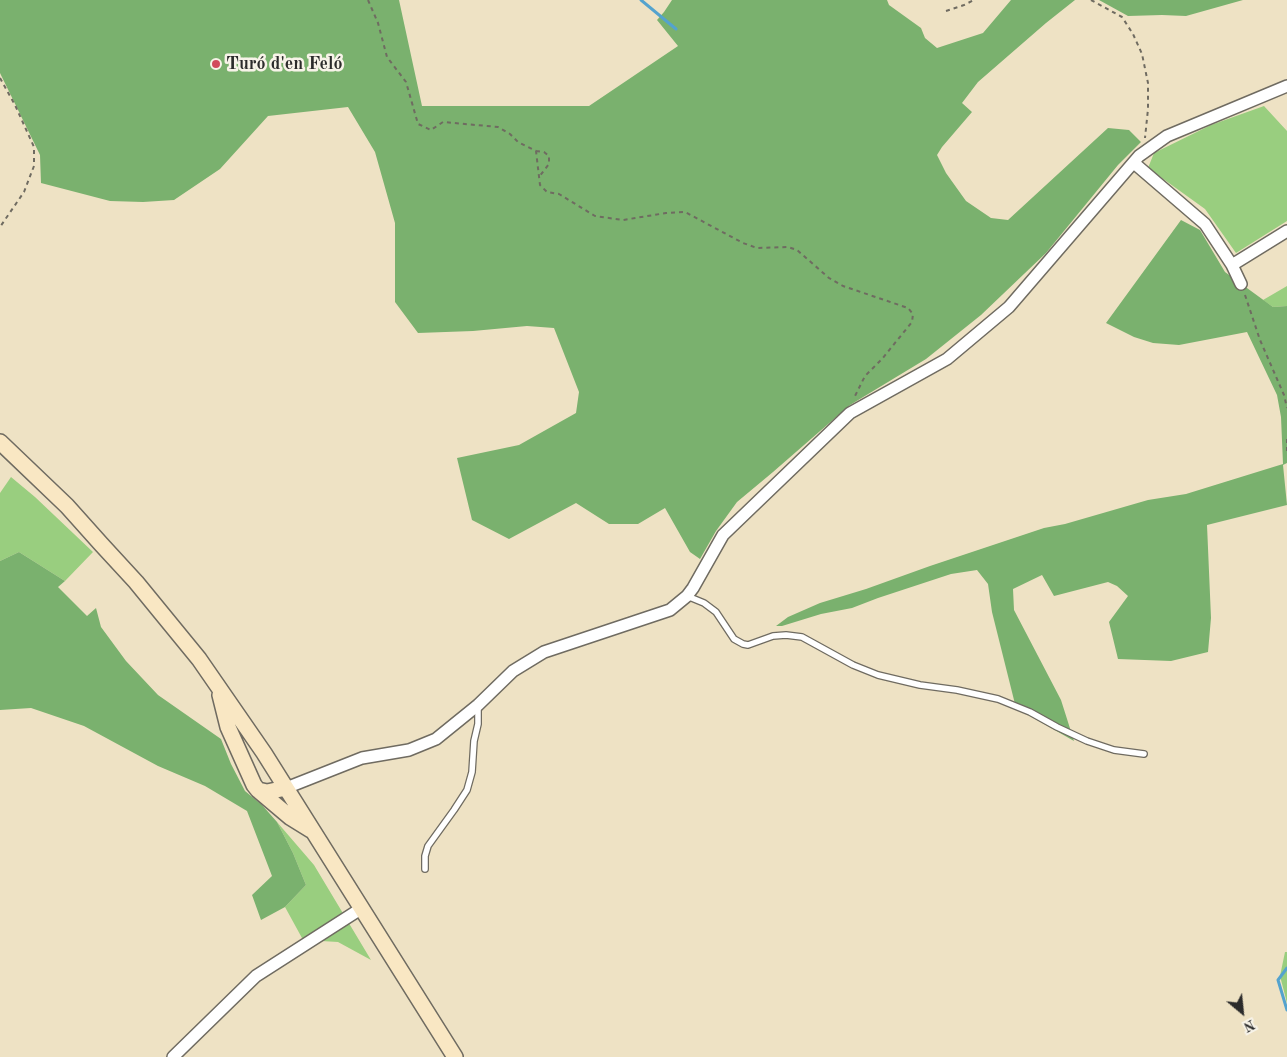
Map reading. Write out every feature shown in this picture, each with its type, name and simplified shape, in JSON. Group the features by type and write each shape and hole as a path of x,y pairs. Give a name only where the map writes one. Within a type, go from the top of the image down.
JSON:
{"main road":[{"path":"0,442 67,506 136,582 218,686 315,832 455,1057"},
{"path":"218,686 228,728 254,785 290,818 315,832"},
{"path":"258,790 267,792 286,788"}],"street":[{"path":"286,788 362,758 409,750 436,739 478,705 513,671 544,652 670,610 687,596 693,588 723,535 850,413 947,359 1009,307 1143,154 1167,136 1287,86"},
{"path":"1134,164 1205,224 1232,265 1241,284"},
{"path":"1232,265 1287,231"},
{"path":"173,1057 256,976 362,908"}],"lane":[{"path":"687,596 704,603 716,612 734,639 743,644 748,645 772,636 802,637 853,665 878,675 920,685 957,690 998,699 1030,712 1088,741 1114,750 1144,754"},
{"path":"425,870 425,856 428,846 467,790 472,772 474,740 478,724 478,705"}],"path":[{"path":"368,0 378,23 387,57 406,82 418,124 431,130 442,122 498,128 510,134 518,142 536,151 544,152 549,156 549,164 539,177"},
{"path":"946,11 974,0"},
{"path":"1091,0 1122,17 1133,34 1142,54 1148,83 1148,109 1143,154"},
{"path":"0,78 15,105 34,147 34,166 24,192 0,227"},
{"path":"536,151 540,185 547,192 559,194 595,216 623,220 685,212 743,244 757,248 788,248 797,250 829,278 843,286 908,308 913,314 912,322 882,359 865,376 855,394 852,405 854,410"},
{"path":"1241,284 1260,340 1284,395 1287,408"},
{"path":"1287,438 1287,454"}],"green space":[{"path":"0,0 399,0 422,106 589,106 678,46 657,20 672,0 887,0 889,5 921,28 925,38 937,48 983,33 1011,0 1075,0 978,82 962,103 972,112 937,155 946,173 966,201 991,218 1008,220 1108,128 1129,130 1141,142 1118,165 1046,253 981,315 926,359 850,405 737,502 716,531 700,559 690,552 665,508 638,524 609,524 576,503 509,539 472,520 457,458 519,445 576,413 579,392 554,328 527,326 473,331 418,333 395,302 395,223 375,152 348,107 268,116 220,169 174,200 143,202 110,201 41,183 40,155 0,73"},
{"path":"1099,0 1243,0 1186,16 1128,16"},
{"path":"1264,106 1287,131 1287,221 1236,253 1205,209 1148,168 1154,153 1211,125"},
{"path":"1181,220 1200,230 1225,272 1273,307 1287,306 1287,463 1283,465 1287,505 1207,525 1211,618 1208,652 1171,661 1118,659 1109,622 1128,596 1117,586 1108,582 1054,596 1042,575 1013,589 1014,610 1061,700 1074,741 1016,708 992,612 988,584 977,570 951,574 852,608 776,626 788,617 820,603 1044,528 1065,524 1148,500 1186,494 1283,464 1281,417 1277,395 1247,332 1179,345 1153,343 1134,337 1106,323"},
{"path":"1287,286 1287,306 1273,307 1263,300"},
{"path":"11,477 93,552 65,581 19,552 0,561 0,493"},
{"path":"19,552 65,581 58,587 87,616 96,608 101,627 126,661 158,695 221,739 245,791 262,805 277,822 293,853 306,885 285,907 261,920 252,895 272,876 247,811 205,786 158,766 84,726 31,708 0,710 0,561"},
{"path":"277,822 314,865 371,960 338,942 304,940 302,938 285,907 306,885 293,853"},
{"path":"1285,952 1287,952 1287,1003 1280,976"}],"waterway":[{"path":"641,0 676,29"},
{"path":"1287,968 1278,980 1287,1010"}],"place":[{"name":"Turó d'en Feló","path":"216,64"}]}
